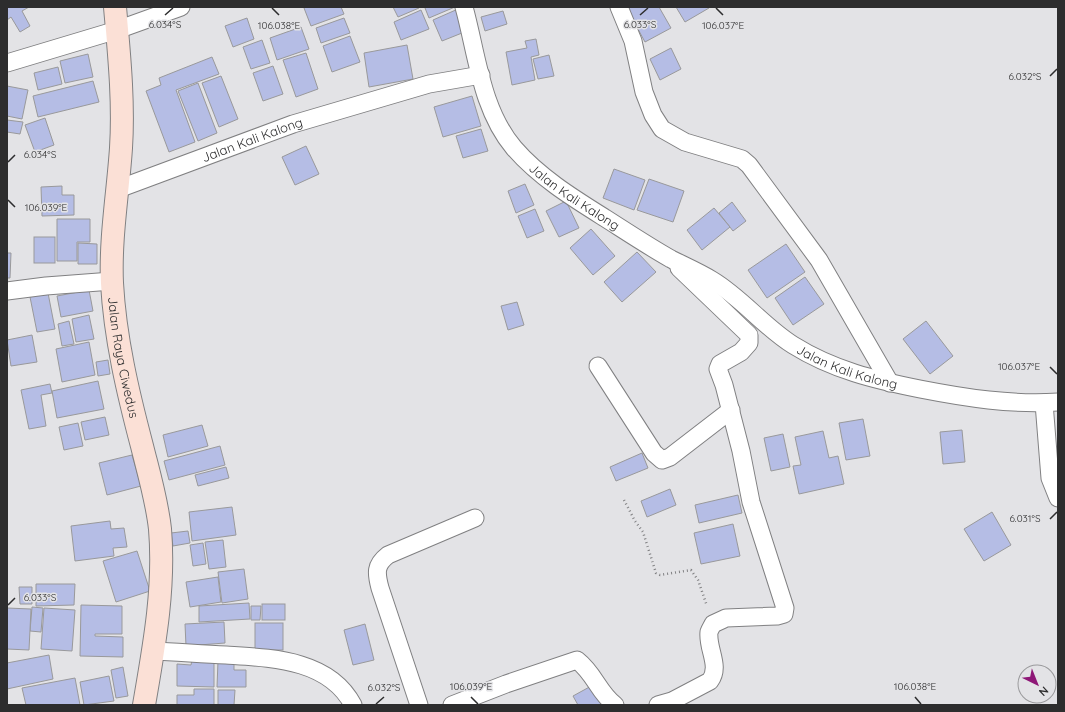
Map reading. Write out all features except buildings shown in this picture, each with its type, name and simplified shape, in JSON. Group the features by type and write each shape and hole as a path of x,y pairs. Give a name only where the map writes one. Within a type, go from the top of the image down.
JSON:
{"street":[{"name":"Jalan Raya Ciwedus","path":"115,7 121,107 121,146 112,281 115,319 123,361 154,490 160,529 162,563 158,616 144,705"},
{"path":"7,63 117,30 181,7"},
{"path":"464,7 481,75"},
{"path":"619,7 633,41 644,92 653,115 662,129 685,142 736,156 749,165 819,260 890,383"},
{"name":"Jalan Kali Kalong","path":"118,189 293,124 429,84 481,75 497,123 513,147 534,168 571,197 669,258 713,280 791,344 817,359 851,373 952,396 1012,403 1051,402"},
{"path":"658,705 672,701 710,681 714,676 709,632 713,624 726,618 777,616 784,614 785,608 751,502 731,410 718,369 720,364 741,352 749,343 749,335 721,307 692,282 669,258"},
{"path":"7,291 46,286 112,281"},
{"path":"598,366 654,453 662,460 670,457 731,410"},
{"path":"1051,402 1050,478 1058,498"},
{"path":"419,705 380,588 376,572 377,566 388,555 475,518"},
{"path":"153,651 281,659 311,668 329,679 347,695 353,705"},
{"path":"452,705 506,684 578,660 588,668 605,697 615,705"}],"path":[{"path":"624,500 635,521 643,532 656,573 660,575 690,570 694,573 713,624"}]}
